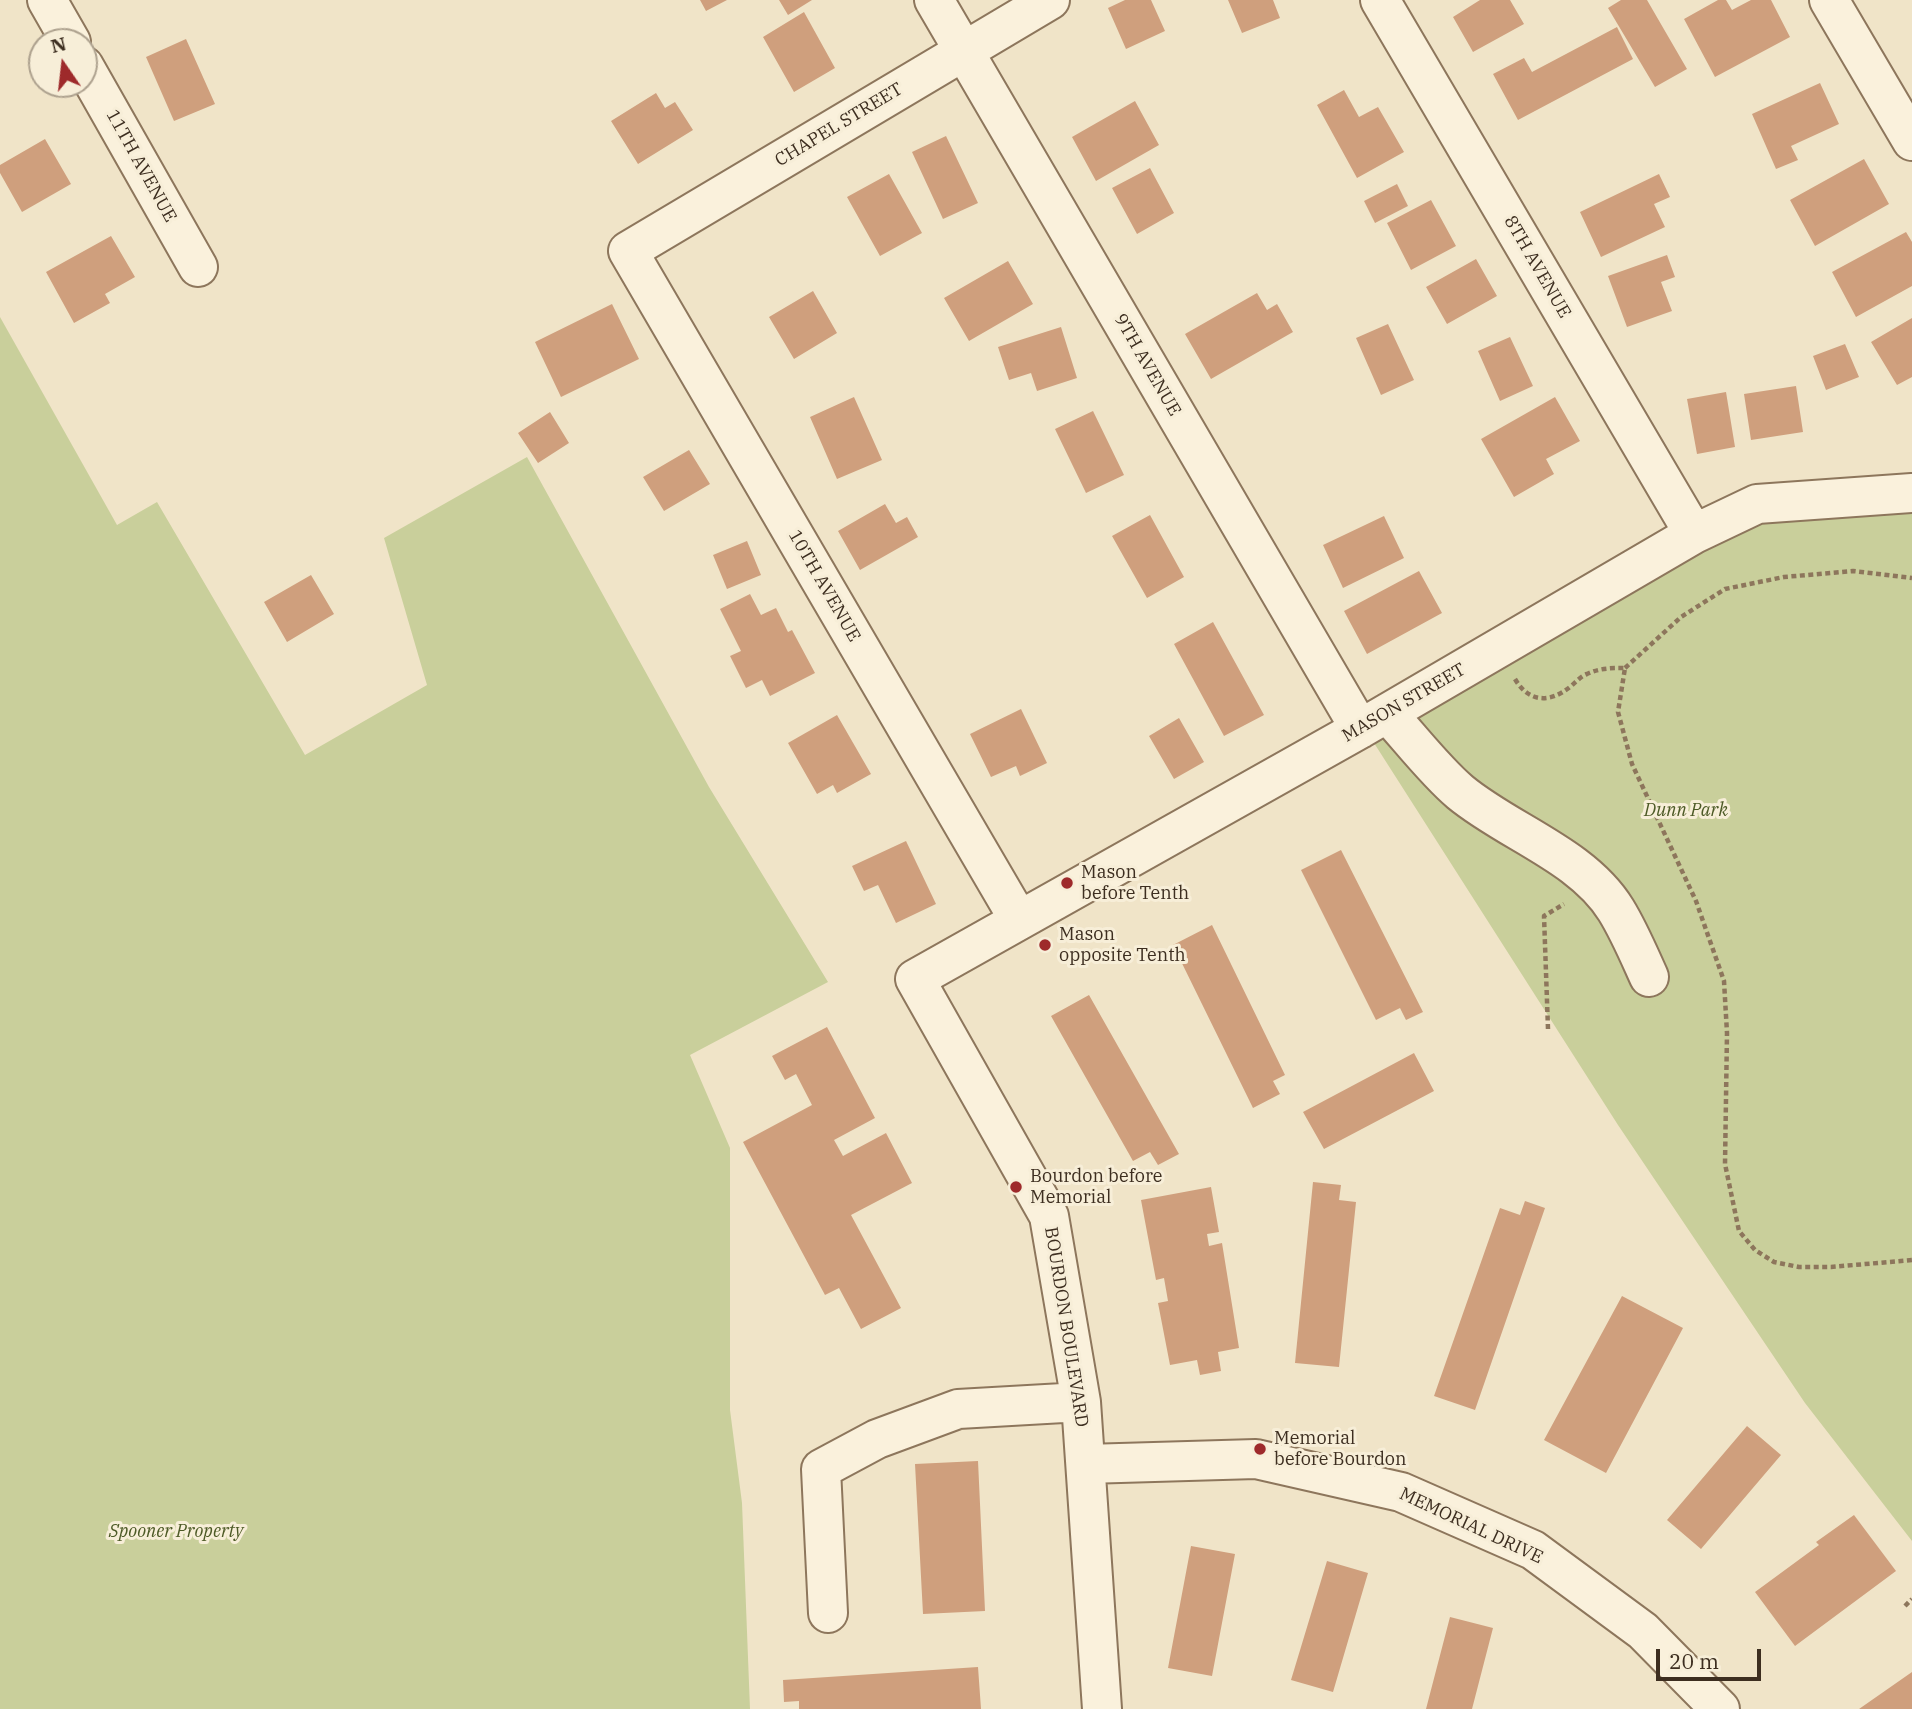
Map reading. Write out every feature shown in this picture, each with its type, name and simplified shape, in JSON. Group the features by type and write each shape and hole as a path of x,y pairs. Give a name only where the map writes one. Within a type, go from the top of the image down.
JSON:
{"street":[{"path":"47,0 63,28"},
{"name":"9TH AVENUE","path":"934,0 1374,721 1458,791 1496,818 1560,856 1595,885 1616,909 1649,977"},
{"name":"CHAPEL STREET","path":"628,251 1050,0"},
{"name":"8TH AVENUE","path":"1380,0 1694,534"},
{"path":"1829,0 1912,141"},
{"name":"11TH AVENUE","path":"98,90 198,267"},
{"name":"10TH AVENUE","path":"628,251 1019,920"},
{"name":"MASON STREET","path":"915,979 1374,721 1694,534 1757,504 1912,492"},
{"name":"BOURDON BOULEVARD","path":"915,979 1049,1216 1081,1402 1102,1709"},
{"path":"828,1613 821,1469 877,1439 958,1409 1081,1402"},
{"name":"MEMORIAL DRIVE","path":"1086,1464 1256,1459 1401,1492 1533,1550 1643,1631 1720,1709"}],"path":[{"path":"1912,578 1853,571 1784,577 1725,589 1681,617 1625,668 1618,712 1632,764 1696,901 1724,981 1727,1033 1725,1164 1739,1231 1755,1250 1774,1262 1799,1267 1912,1260"},
{"path":"1511,672 1520,688 1535,699 1550,698 1568,689 1584,675 1606,668 1625,668"},
{"path":"1548,1030 1544,916 1595,885"},
{"path":"1905,1606 1912,1600"}],"green space":[{"name":"Spooner Property","path":"0,317 117,525 157,502 305,755 427,685 384,538 527,457 709,787 828,982 690,1055 730,1148 730,1410 742,1503 750,1709 0,1709"},
{"name":"Dunn Park","path":"1912,506 1912,1541 1805,1403 1618,1125 1367,732 1695,548 1769,516"}],"building":[{"path":"700,0 727,0 706,11"},
{"path":"779,0 812,0 788,15"},
{"path":"1125,0 1151,0 1165,31 1126,49 1108,8"},
{"path":"1228,0 1273,0 1280,18 1242,33"},
{"path":"1480,0 1510,0 1524,24 1473,52 1453,17"},
{"path":"1621,0 1647,0 1687,69 1655,87 1608,8"},
{"path":"1718,0 1726,0 1732,10 1751,0 1771,0 1790,37 1715,77 1684,19"},
{"path":"804,12 835,68 794,92 763,37"},
{"path":"1617,27 1633,59 1518,120 1493,74 1524,58 1532,72"},
{"path":"186,39 215,104 174,121 146,57"},
{"path":"1820,83 1839,124 1791,146 1798,160 1776,169 1752,114"},
{"path":"1344,90 1359,117 1378,107 1404,152 1357,178 1317,105"},
{"path":"656,93 665,108 675,102 693,130 638,164 611,121"},
{"path":"1135,101 1159,145 1096,181 1072,137"},
{"path":"946,136 978,203 943,219 912,152"},
{"path":"45,139 71,184 22,212 0,173 0,165"},
{"path":"1864,159 1889,204 1815,246 1790,200"},
{"path":"1150,168 1174,213 1137,234 1112,188"},
{"path":"889,174 922,233 880,256 847,197"},
{"path":"1659,174 1670,197 1654,204 1665,227 1601,257 1580,212"},
{"path":"1397,184 1408,206 1375,223 1364,201"},
{"path":"1431,200 1456,246 1411,270 1387,223"},
{"path":"1906,232 1912,242 1912,286 1856,317 1832,272"},
{"path":"111,236 135,277 105,294 110,303 74,323 46,272"},
{"path":"1667,255 1675,277 1661,282 1672,311 1627,327 1608,276"},
{"path":"1476,259 1497,296 1447,324 1426,287"},
{"path":"1008,261 1033,304 969,341 944,298"},
{"path":"813,291 837,333 794,359 769,317"},
{"path":"1257,293 1267,310 1277,304 1293,332 1211,379 1185,334"},
{"path":"612,304 639,359 561,397 535,342"},
{"path":"1912,318 1912,377 1897,385 1871,342"},
{"path":"1388,324 1414,380 1381,395 1356,338"},
{"path":"1061,327 1077,378 1037,391 1031,373 1009,380 998,347"},
{"path":"1510,337 1533,386 1500,401 1478,351"},
{"path":"1845,344 1859,377 1826,390 1813,356"},
{"path":"1796,386 1803,432 1751,440 1744,394"},
{"path":"1726,392 1735,447 1697,454 1687,399"},
{"path":"854,397 882,460 837,479 810,417"},
{"path":"1555,397 1580,441 1546,459 1554,474 1514,497 1481,439"},
{"path":"1093,411 1124,475 1086,493 1055,429"},
{"path":"550,412 569,443 538,463 518,433"},
{"path":"689,450 710,484 664,511 643,477"},
{"path":"885,504 896,523 907,517 918,537 860,570 838,531"},
{"path":"1150,515 1184,577 1147,598 1112,536"},
{"path":"1384,516 1404,558 1343,588 1323,545"},
{"path":"747,541 761,575 727,589 713,555"},
{"path":"1419,571 1442,613 1367,654 1344,611"},
{"path":"311,575 334,614 287,642 264,602"},
{"path":"750,594 761,615 776,608 788,632 792,630 815,673 770,696 762,680 746,688 730,656 741,651 720,609"},
{"path":"1213,622 1264,715 1224,736 1174,644"},
{"path":"1021,709 1047,763 1020,776 1016,766 991,777 970,734"},
{"path":"837,715 871,774 837,793 833,785 817,794 788,743"},
{"path":"1179,718 1204,762 1174,779 1149,736"},
{"path":"906,841 936,904 896,923 878,885 864,891 852,866"},
{"path":"1341,850 1423,1012 1406,1020 1400,1008 1376,1020 1301,870"},
{"path":"1212,925 1285,1075 1273,1081 1280,1094 1253,1108 1173,945"},
{"path":"1089,995 1179,1154 1158,1165 1150,1152 1133,1161 1051,1016"},
{"path":"827,1027 875,1118 834,1140 843,1156 886,1133 912,1183 851,1215 901,1308 861,1329 839,1288 825,1295 743,1142 812,1105 796,1074 785,1080 772,1056"},
{"path":"1414,1053 1434,1091 1324,1149 1303,1112"},
{"path":"1313,1182 1341,1185 1339,1200 1356,1202 1339,1367 1295,1363"},
{"path":"1211,1187 1219,1232 1207,1234 1209,1246 1222,1243 1239,1348 1218,1352 1221,1371 1200,1375 1197,1360 1170,1365 1158,1303 1168,1301 1164,1278 1156,1280 1141,1200"},
{"path":"1525,1201 1545,1208 1475,1410 1434,1396 1500,1208 1520,1215"},
{"path":"1622,1296 1683,1328 1606,1473 1544,1440"},
{"path":"1747,1426 1781,1455 1701,1549 1667,1520"},
{"path":"978,1461 985,1611 923,1614 915,1464"},
{"path":"1854,1515 1896,1571 1795,1646 1755,1592 1819,1545 1816,1542"},
{"path":"1191,1546 1235,1554 1212,1676 1168,1668"},
{"path":"1327,1561 1368,1573 1333,1692 1291,1680"},
{"path":"1450,1617 1493,1628 1472,1709 1426,1709"},
{"path":"978,1667 981,1709 799,1709 799,1701 784,1702 783,1680"},
{"path":"1912,1672 1912,1709 1859,1709"}],"place":[{"name":"Mason before Tenth","path":"1067,883"},
{"name":"Mason opposite Tenth","path":"1045,945"},
{"name":"Bourdon before Memorial","path":"1016,1187"},
{"name":"Memorial before Bourdon","path":"1260,1449"}]}
